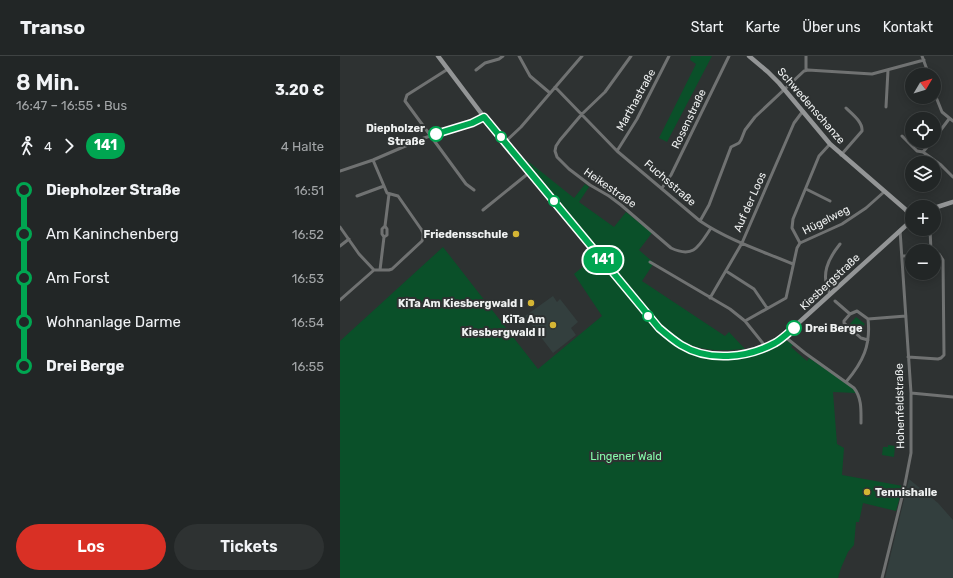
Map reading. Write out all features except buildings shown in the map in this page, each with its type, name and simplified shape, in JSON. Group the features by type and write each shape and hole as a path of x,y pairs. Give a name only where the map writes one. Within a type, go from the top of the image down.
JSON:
{"street":[{"name":"Kiesbergstraße","path":"438,56 484,117 648,316 670,338 682,346 708,355 736,356 766,347 784,336 905,226"},
{"path":"476,70 485,63 499,59 503,56"},
{"path":"519,56 530,76 550,93"},
{"path":"505,142 521,127 582,56"},
{"name":"Heikestraße","path":"632,56 605,92 582,114 556,146 555,152 557,157 569,169 590,185 609,196 670,248 679,252 690,252 699,245 711,228"},
{"name":"Marthastraße","path":"617,151 637,119 669,56"},
{"name":"Rosenstraße","path":"662,188 671,175 729,56"},
{"name":"Schwedenschanze","path":"749,56 768,72 784,89 830,144 905,209"},
{"path":"806,56 806,70"},
{"path":"922,56 927,68"},
{"path":"700,221 711,198 731,147 739,143 749,124 784,89 806,70 866,74 888,70 924,60"},
{"path":"448,70 412,92 405,98 405,100 466,184 474,190"},
{"path":"886,108 888,70"},
{"name":"Fuchsstraße","path":"555,86 617,151 700,221 742,243 793,264"},
{"path":"938,104 940,109 949,119 953,121"},
{"path":"841,154 863,128 862,124 846,108"},
{"name":"Auf der Loos","path":"710,298 742,243 794,123 803,112"},
{"path":"340,171 373,160 431,136 472,123 484,117"},
{"path":"941,130 949,119"},
{"path":"902,136 917,151 923,152 941,165 953,177"},
{"path":"800,243 792,228 792,225 819,156 830,144"},
{"path":"923,152 926,148"},
{"path":"373,160 389,194 385,226 382,229 382,234 384,237 380,270"},
{"path":"483,210 530,172"},
{"path":"358,196 384,186"},
{"path":"806,189 830,201"},
{"name":"Hügelweg","path":"745,321 786,298 796,248 800,243 842,224 866,208 884,192"},
{"path":"340,300 374,270 392,269 422,241 423,232 398,196 389,194"},
{"path":"941,206 953,202"},
{"path":"340,227 359,254 374,270"},
{"name":"Hohenfeldstraße","path":"882,578 911,453 911,393 900,230"},
{"path":"340,246 349,239"},
{"path":"830,294 826,284 826,271 830,257 840,244"},
{"path":"908,357 938,359 944,355 943,260 941,257"},
{"path":"650,262 730,309 745,321 766,347"},
{"path":"726,271 754,289 767,308"},
{"path":"835,301 850,314"},
{"path":"868,340 861,338 844,323 844,320 850,314 857,311 868,319 906,316"},
{"path":"846,382 862,360 868,340 868,319"},
{"path":"784,336 854,388 859,395 862,411 861,423"},
{"path":"911,393 953,397"}],"shaded area":[{"name":"KiTa Am Kiesbergwald II","path":"553,296 557,302 560,299 578,322 571,328 576,335 553,353 525,316"},
{"path":"909,479 938,503 953,520 953,578 885,578"}],"green space":[{"path":"691,56 712,56 667,142 659,138 696,64 690,60"},
{"path":"524,158 574,198 585,184 589,187 579,202 614,227 626,212 652,233 639,250 654,263 642,281 725,336 729,332 745,349 714,350 702,348 683,341 668,330 646,307"},
{"name":"Lingener Wald","path":"443,247 538,369 602,316 574,274 596,256 657,330 669,340 681,347 718,356 759,352 784,340 790,342 793,345 791,347 807,361 809,358 854,388 856,393 833,392 837,444 844,448 842,475 903,486 896,511 863,503 859,522 856,522 854,545 848,552 838,578 340,578 340,341"},
{"path":"856,317 865,324 858,332 850,324"},
{"path":"888,445 895,446 894,457 882,455 883,447 888,447"}],"bus line":[{"name":"141","path":"436,134 472,123 484,117 659,328 682,346 708,355 736,356 759,350 775,342 794,328"}],"place":[{"name":"Diepholzer Straße","path":"436,134"},
{"name":"Friedensschule","path":"516,234"},
{"name":"KiTa Am Kiesbergwald I","path":"531,303"},
{"name":"KiTa Am Kiesbergwald II","path":"553,325"},
{"name":"Drei Berge","path":"794,328"},
{"name":"Tennishalle","path":"867,492"}]}
